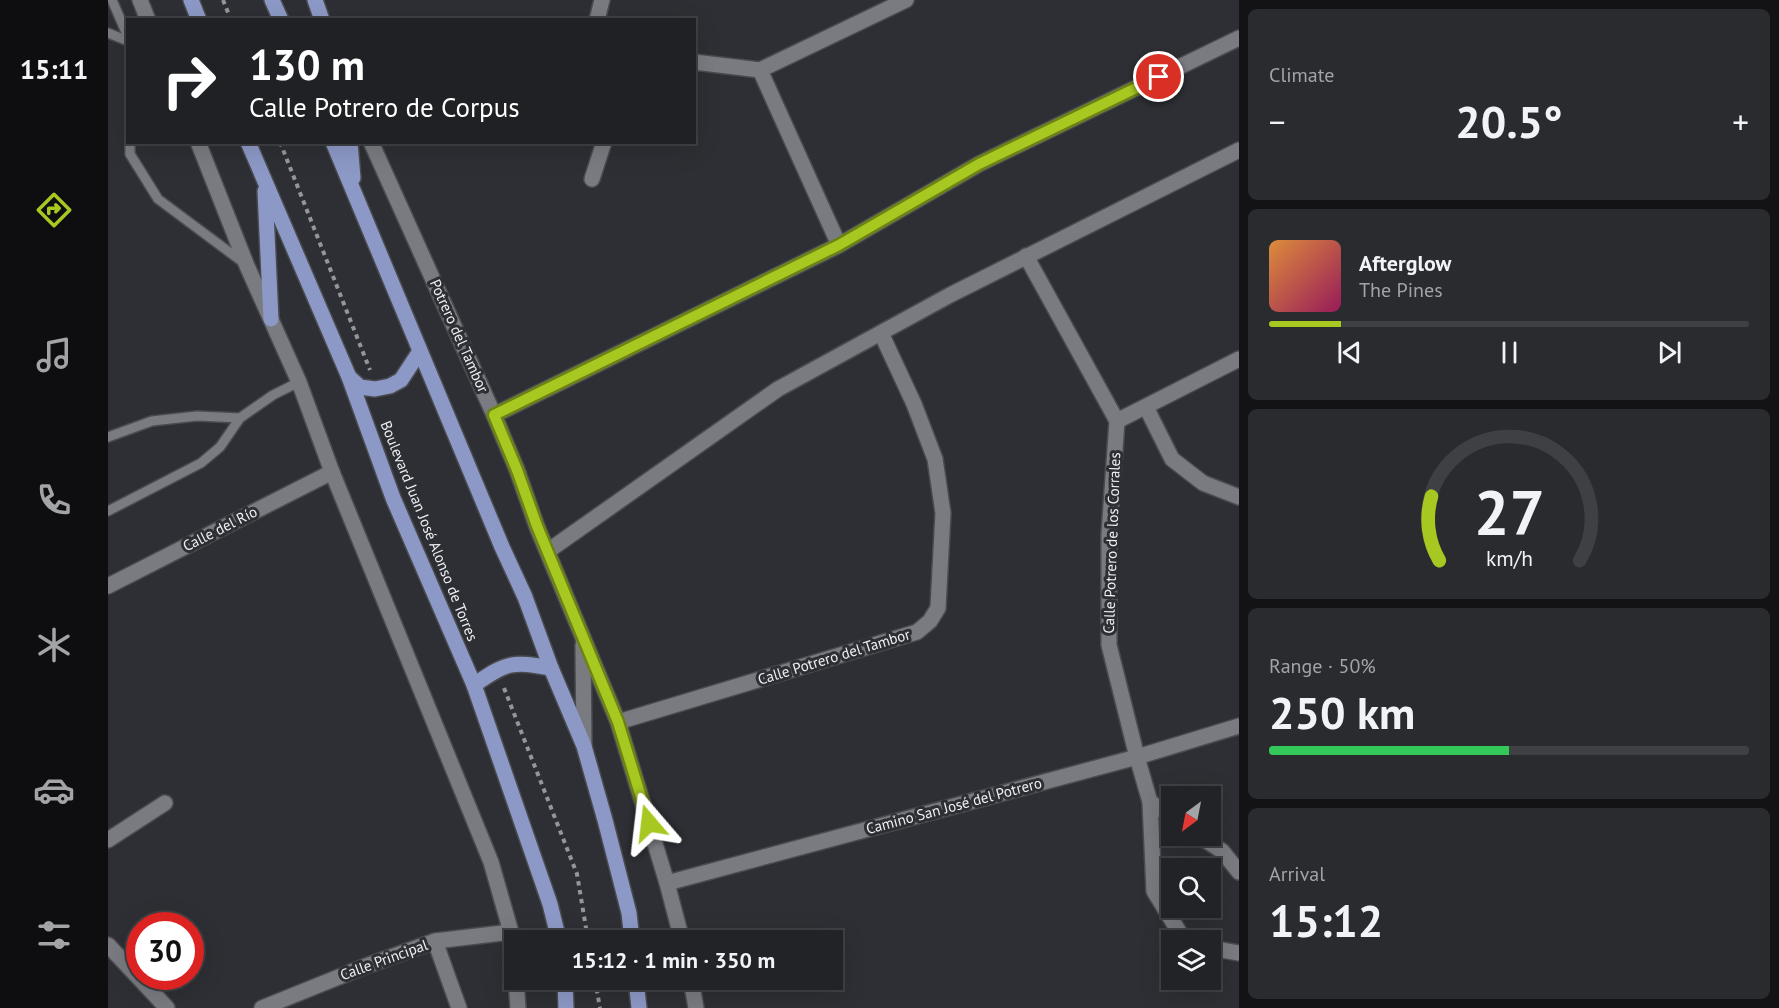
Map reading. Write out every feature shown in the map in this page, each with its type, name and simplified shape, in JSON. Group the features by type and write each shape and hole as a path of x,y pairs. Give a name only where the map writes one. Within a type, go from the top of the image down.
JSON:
{"main road":[{"path":"191,0 198,18"},
{"path":"272,0 280,18"},
{"path":"315,0 321,18"},
{"name":"Boulevard Juan José Alonso de Torres","path":"249,144 349,377 393,498 474,685 550,904 556,930"},
{"path":"334,144 525,597 551,668 584,746 629,913 631,930"},
{"path":"350,144 354,190"},
{"path":"264,182 271,319"},
{"path":"349,377 360,387 375,389 390,386 401,380 420,351"},
{"path":"474,685 494,670 508,665 523,663 551,668"},
{"path":"565,990 566,1008"},
{"path":"637,990 639,1008"}],"street":[{"path":"140,0 147,18"},
{"path":"598,18 602,0"},
{"path":"696,62 760,70 906,0"},
{"path":"494,415 839,245 979,164 1239,38"},
{"path":"760,70 839,245"},
{"path":"199,144 248,266 299,382 332,472 491,862 510,930"},
{"name":"Potrero del Tambor","path":"372,144 494,415 618,722 679,930"},
{"path":"592,179 603,144"},
{"path":"548,551 778,389 1026,256 1239,150"},
{"path":"1026,256 1117,421 1239,359"},
{"name":"Calle Potrero del Tambor","path":"618,722 917,632 930,621 938,608 943,513 935,459 914,404 881,333"},
{"path":"1146,407 1172,459 1203,483 1239,497"},
{"name":"Calle Potrero de los Corrales","path":"1117,421 1109,534 1109,645 1150,802 1154,891 1178,930"},
{"name":"Calle del Río","path":"108,586 332,472"},
{"path":"583,636 584,746"},
{"name":"Camino San José del Potrero","path":"667,883 1137,757 1239,726"},
{"path":"1150,802 1161,810"},
{"path":"108,840 165,803"},
{"path":"1214,846 1222,851 1239,872"},
{"name":"Calle Principal","path":"262,1008 435,941 504,933"},
{"path":"435,941 459,1008"},
{"path":"108,945 168,1008"},
{"path":"1221,950 1239,953"},
{"path":"517,990 518,1008"},
{"path":"693,990 696,1008"},
{"path":"695,990 704,1008"}],"lane":[{"path":"112,0 126,34"},
{"path":"108,33 126,38"},
{"path":"130,144 130,154 158,199 248,266"},
{"path":"108,511 201,463 220,447 240,418 273,395 299,382"},
{"path":"108,437 152,421 197,416 240,418"}],"path":[{"path":"223,0 230,18"},
{"path":"597,990 600,1008"}],"route":[{"path":"649,823 618,722 494,415 839,245 979,164 1159,77"}]}
